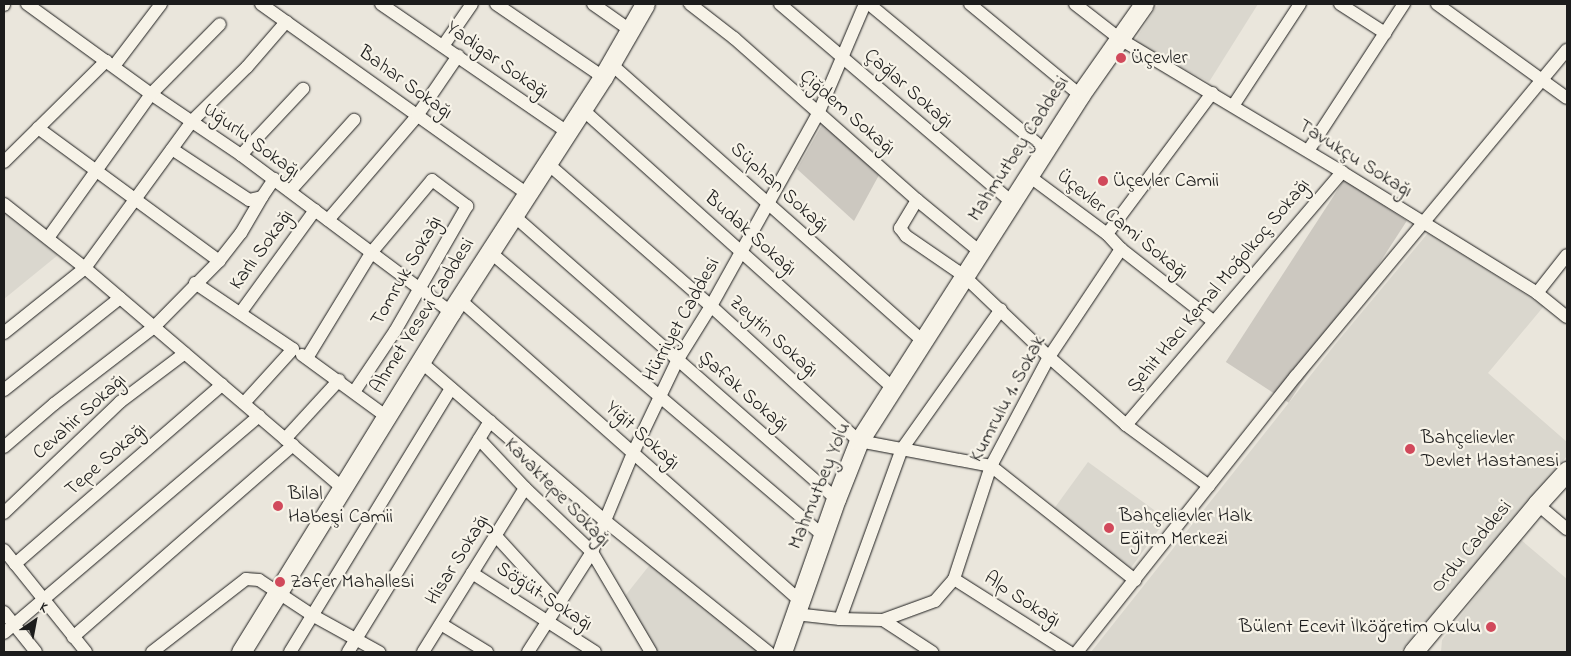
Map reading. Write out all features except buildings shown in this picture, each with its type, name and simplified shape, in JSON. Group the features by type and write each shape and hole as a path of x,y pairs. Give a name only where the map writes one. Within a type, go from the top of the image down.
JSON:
{"street":[{"name":"Uğurlu Sokağı","path":"27,4 151,94 241,155 419,288 455,306"},
{"path":"4,162 38,128 110,63 161,4"},
{"name":"Bahar Sokağı","path":"261,4 527,194"},
{"name":"Yadigar Sokağı","path":"381,4 567,132"},
{"path":"443,46 472,4"},
{"name":"Süphan Sokağı","path":"496,4 607,70 769,204 922,340"},
{"path":"593,4 630,30"},
{"name":"Ahmet Yesevi Caddesi","path":"241,652 455,306 607,70 645,4"},
{"name":"Çiğdem Sokağı","path":"690,4 734,38 818,114 979,251"},
{"name":"Çağlar Sokağı","path":"780,4 1012,202"},
{"path":"867,4 1045,150"},
{"name":"Hürriyet Caddesi","path":"528,652 592,552 633,454 678,359 711,306 818,114 867,4"},
{"path":"970,4 1080,95"},
{"name":"Tavukçu Sokağı","path":"1075,4 1120,40 1342,172 1537,293 1567,317"},
{"name":"Mahmutbey Caddesi","path":"935,321 1080,95 1144,4"},
{"path":"1233,106 1300,4"},
{"path":"1340,4 1385,33"},
{"path":"1308,151 1404,4"},
{"path":"1437,4 1567,98"},
{"path":"4,333 85,268 192,121 247,67 286,22"},
{"path":"48,238 151,94 220,24"},
{"path":"1078,652 1209,486 1423,223 1544,80 1567,50"},
{"path":"328,220 417,116 458,56"},
{"path":"241,155 303,89"},
{"path":"1107,234 1212,93"},
{"name":"Budak Sokağı","path":"582,109 892,387"},
{"path":"290,191 354,120"},
{"path":"38,128 219,261"},
{"path":"172,149 248,200 262,198"},
{"name":"Zeytin Sokağı","path":"547,163 711,306 859,442"},
{"name":"Şehit Hacı Kemal Moğolkoç Sokağı","path":"1126,425 1342,172"},
{"name":"Üçevler Cami Sokağı","path":"1029,176 1107,234 1121,249 1214,322"},
{"path":"4,447 54,404 154,327 195,283 219,261 241,233 274,179"},
{"name":"Tomruk Sokağı","path":"354,392 369,372 468,206 432,180 371,252"},
{"path":"917,200 900,228 906,236 963,275 1001,309 1049,357 1126,425 1209,486"},
{"path":"4,204 85,268 343,488"},
{"name":"Karlı Sokağı","path":"241,312 315,210"},
{"name":"Şafak Sokağı","path":"513,215 836,499"},
{"name":"Kumrulu 1. Sokak","path":"954,578 991,466 1049,357 1121,249"},
{"path":"307,358 371,252"},
{"path":"490,252 659,399 823,535"},
{"path":"1537,293 1567,255"},
{"path":"195,283 241,312 339,380 387,417"},
{"path":"4,390 120,298"},
{"name":"Yiğit Sokağı","path":"455,306 633,454 797,608"},
{"path":"840,619 902,449 1001,309"},
{"name":"Mahmutbey Yolu","path":"782,652 836,499 859,442 935,321"},
{"path":"244,403 293,349"},
{"name":"Cevahir Sokağı","path":"4,513 120,402 184,353"},
{"path":"421,362 604,520 768,652"},
{"path":"73,637 289,442 339,380"},
{"name":"Tepe Sokağı","path":"15,564 222,385"},
{"path":"290,652 452,388"},
{"path":"9,628 259,416"},
{"path":"348,652 490,421"},
{"name":"Kavaktepe Sokağı","path":"479,439 525,488 592,552 651,652"},
{"path":"859,442 991,466 1135,580"},
{"name":"Ordu Caddesi","path":"1414,652 1537,504 1567,471"},
{"name":"Hisar Sokağı","path":"423,652 525,488"},
{"path":"1537,504 1567,530"},
{"path":"495,535 558,604"},
{"path":"4,550 86,652"},
{"name":"Söğüt Sokağı","path":"472,573 595,652"},
{"path":"797,608 840,619 884,620 935,601 954,578"},
{"name":"Alp Sokağı","path":"954,578 1069,652"},
{"path":"152,652 246,579 259,580 312,615 379,652"},
{"path":"4,612 9,628 36,652"},
{"path":"884,620 932,652"},
{"path":"440,624 486,652"}],"shaded area":[{"path":"1158,4 1258,4 1209,82 1134,42"},
{"path":"823,123 879,175 854,221 797,169"},
{"path":"1344,180 1407,221 1289,403 1226,362"},
{"path":"4,212 58,255 4,299"},
{"name":"Bahçelievler Devlet Hastanesi","path":"1428,233 1544,306 1488,373 1567,442 1567,456 1400,652 1091,652 1337,342"},
{"path":"1088,462 1166,519 1131,568 1052,511"},
{"path":"1520,539 1567,579 1567,652 1441,652 1442,640"},
{"path":"652,562 764,652 653,652 625,596"}],"place":[{"name":"Üçevler","path":"1121,58"},
{"name":"Üçevler Camii","path":"1103,181"},
{"name":"Bahçelievler Devlet Hastanesi","path":"1410,449"},
{"name":"Bilal Habeşi Camii","path":"278,506"},
{"name":"Bahçelievler Halk Eğitm Merkezi","path":"1109,528"},
{"name":"Zafer Mahallesi","path":"280,582"},
{"name":"Bülent Ecevit İlköğretim Okulu","path":"1491,627"}]}
